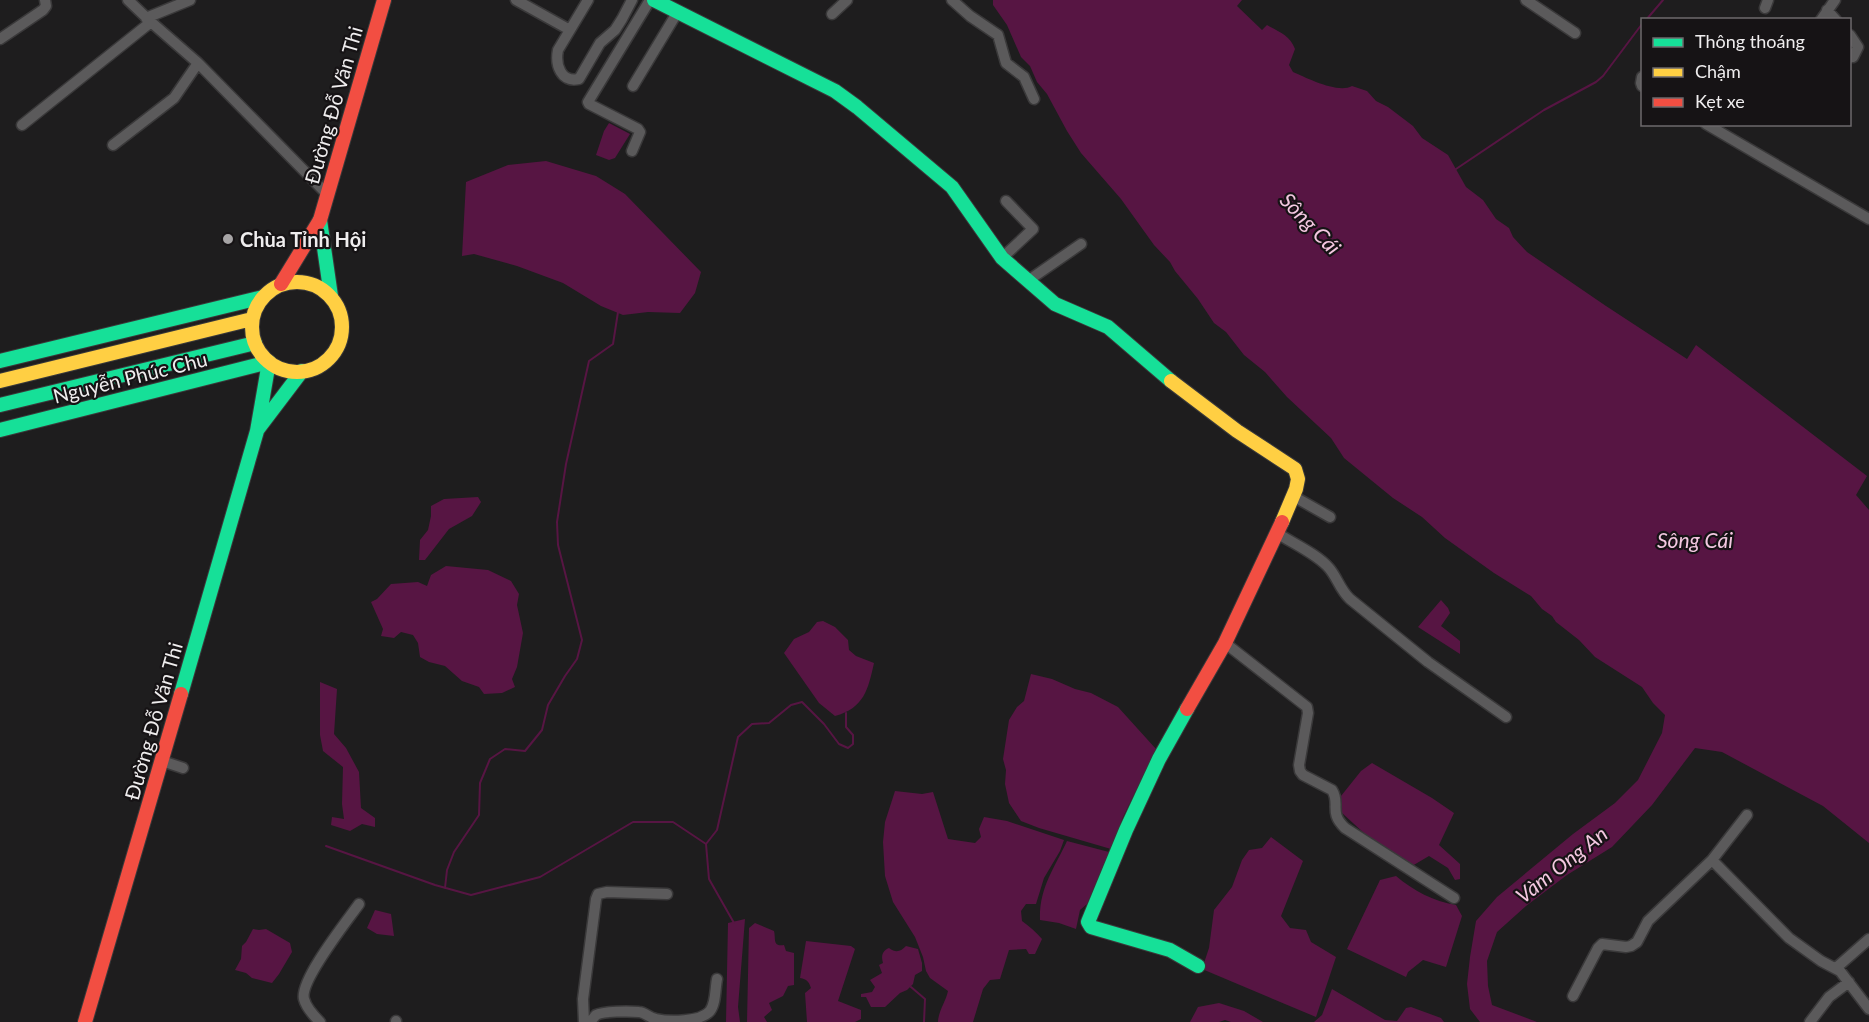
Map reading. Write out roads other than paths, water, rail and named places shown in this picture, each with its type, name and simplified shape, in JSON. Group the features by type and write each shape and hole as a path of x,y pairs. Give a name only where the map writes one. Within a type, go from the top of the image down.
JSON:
{"street":[{"path":"0,39 43,10 46,6 45,0"},
{"path":"128,0 198,63 327,194"},
{"path":"22,125 149,20 190,0"},
{"name":"Đường Đỗ Văn Thi","path":"281,284 320,220 384,0"},
{"path":"516,0 570,30"},
{"path":"588,0 558,50 557,68 564,76 574,80 579,79 600,43 615,30 632,0"},
{"path":"632,152 640,132 638,129 588,102 652,0 676,8 835,91 857,107 952,187 1002,258 1055,304 1108,327 1158,371 1230,426 1295,469 1298,479 1277,533 1225,643 1159,759 1126,830 1088,922 1091,927 1170,950 1198,966"},
{"path":"832,14 847,0"},
{"path":"952,0 970,16 998,35 1006,63 1024,77 1034,99"},
{"path":"1526,0 1575,33"},
{"path":"1824,15 1834,0"},
{"path":"633,86 676,8"},
{"path":"1851,36 1858,47 1853,57"},
{"path":"113,145 174,98 198,63"},
{"path":"1712,126 1869,219"},
{"path":"1002,258 1033,229 1006,201"},
{"name":"Đường Đỗ Văn Thi","path":"320,220 331,297"},
{"path":"1029,280 1081,244"},
{"path":"296,281 310,283 324,290 331,297 341,314 342,329 339,344 331,356 320,366 291,372 277,368 265,359 255,343 252,319 258,303 268,292 281,284 296,281"},
{"path":"0,361 263,297"},
{"name":"Nguyễn Phúc Chu","path":"0,381 252,319"},
{"name":"Nguyễn Phúc Chu","path":"0,405 255,343"},
{"name":"Đường Đỗ Văn Thi","path":"86,1022 257,431 269,362"},
{"name":"Nguyễn Phúc Chu","path":"0,430 269,362"},
{"name":"Đường Đỗ Văn Thi","path":"257,431 302,371"},
{"path":"1293,496 1330,517"},
{"path":"1277,533 1324,563 1331,570 1342,591 1350,599 1428,662 1506,717"},
{"path":"1225,643 1307,707 1300,771 1303,775 1332,790 1334,812 1338,821 1345,828 1454,898"},
{"path":"162,761 183,768"},
{"path":"1573,996 1598,948 1602,944 1626,947 1637,942 1648,921 1712,860 1748,814"},
{"path":"1712,860 1789,938 1821,961 1840,971 1869,1009"},
{"path":"584,1022 583,999 598,894 607,892 667,894"},
{"path":"320,1022 312,1014 303,998 304,988 313,969 359,904"},
{"path":"1836,968 1869,939"},
{"path":"590,1022 597,1015 611,1012 641,1012 665,1022 686,1021 700,1017 709,1013 713,1004 717,979"},
{"path":"1810,1022 1829,997 1849,982"}],"water":[{"name":"Sông Cái","path":"993,0 1242,0 1237,6 1262,30 1267,25 1290,40 1295,49 1289,65 1293,72 1331,87 1352,86 1367,91 1376,101 1413,126 1422,138 1448,155 1466,187 1483,200 1496,219 1509,228 1513,237 1527,252 1687,359 1696,345 1867,476 1856,495 1869,510 1869,843 1823,806 1722,752 1695,748 1652,805 1612,847 1567,875 1526,906 1497,932 1487,961 1488,986 1492,1005 1537,1022 1480,1022 1470,1009 1467,984 1476,921 1497,897 1573,834 1615,803 1638,780 1662,733 1665,715 1642,687 1595,657 1579,640 1542,609 1531,596 1445,538 1422,517 1393,498 1344,458 1331,438 1287,397 1265,372 1244,355 1226,332 1214,323 1121,199 1081,153 1047,94 1037,82 1030,66 1021,57 1007,25 993,5"},
{"path":"609,123 630,134 615,158 609,160 596,155"},
{"path":"546,161 596,176 625,194 701,272 695,293 680,313 648,312 623,315 601,306 563,283 517,266 474,254 462,256 466,182 508,165"},
{"path":"478,497 481,502 472,516 449,529 425,560 419,560 420,540 428,530 431,506 444,499"},
{"path":"446,566 488,570 511,581 519,594 517,605 523,633 517,667 512,679 515,687 502,693 484,694 479,687 462,681 445,666 420,657 418,643 413,635 401,632 394,638 381,636 383,629 371,602 391,584 418,582 427,586 431,575"},
{"path":"1441,600 1450,613 1441,626 1460,641 1460,654 1418,627"},
{"path":"823,621 835,627 848,640 849,650 856,656 874,663 867,690 859,703 845,713 835,716 819,703 784,653 794,639 809,632 817,622"},
{"path":"1031,674 1091,693 1118,707 1156,749 1123,817 1111,849 1021,821 1009,803 1003,759 1009,720 1024,701"},
{"path":"320,682 337,689 334,734 346,748 359,772 361,808 375,818 375,827 362,824 350,831 331,825 332,817 344,819 343,767 323,751 320,735"},
{"path":"1372,763 1454,813 1439,845 1460,864 1460,879 1455,880 1448,868 1429,856 1412,866 1365,834 1342,813 1341,796 1361,771"},
{"path":"895,791 922,794 933,792 948,839 975,843 981,837 979,829 984,817 1007,821 1064,840 1044,878 1036,904 1026,904 1021,911 1022,921 1042,939 1035,954 1029,954 1026,949 1009,950 1000,979 990,980 983,989 973,1022 938,1022 948,991 930,978 915,937 893,902 885,876 883,842 885,822"},
{"path":"1271,837 1303,861 1281,916 1290,928 1306,930 1311,942 1336,957 1316,1017 1202,969 1209,948 1214,910 1232,887 1242,860 1249,850 1262,848"},
{"path":"1067,841 1109,852 1087,904 1080,910 1076,929 1040,920 1045,888"},
{"path":"1396,876 1424,895 1456,905 1462,916 1446,967 1423,960 1408,972 1406,977 1347,949 1380,880"},
{"path":"375,910 391,914 394,936 377,934 367,928"},
{"path":"745,919 738,1007 740,1022 726,1022 728,923"},
{"path":"755,923 774,931 776,943 784,945 786,951 794,953 794,985 788,986 783,996 769,1003 772,1010 764,1017 767,1022 747,1022 749,928"},
{"path":"253,929 266,929 290,943 292,952 272,983 252,978 246,973 235,970 241,959 242,946"},
{"path":"806,941 851,946 855,949 838,1001 861,1010 861,1019 855,1022 807,1022 805,993 811,988 807,981 800,978"},
{"path":"906,946 918,949 922,971 915,975 913,984 907,990 900,993 885,1007 871,1007 866,997 861,997 861,994 872,992 875,987 870,980 882,973 879,965 883,963 883,952 889,948 900,951"},
{"path":"1332,989 1385,1020 1397,1021 1406,1008 1411,1007 1441,1018 1444,1022 1314,1022 1322,1015"},
{"path":"1219,1003 1244,1011 1263,1022 1225,1020 1190,1022 1198,1007"}],"waterway":[{"path":"1648,18 1663,0"},
{"path":"1456,169 1544,110 1596,82 1641,25"},
{"path":"445,888 447,870 454,852 479,815 480,783 490,759 505,749 525,751 542,730 548,705 577,659 582,640 558,545 557,522 566,464 589,361 613,344 618,312"},
{"path":"706,844 717,830 738,737 752,724 769,723 791,705 802,702 824,724 839,744 848,748 853,744 853,735 846,727 846,713"},
{"path":"326,846 435,885 471,895 540,877 633,822 673,822 706,844 709,879 734,923"},
{"path":"911,987 925,999 924,1022"}],"place":[{"name":"Chùa Tỉnh Hội","path":"228,239"}],"water label":[{"name":"Vàm Ong An","path":"1561,864"}]}
